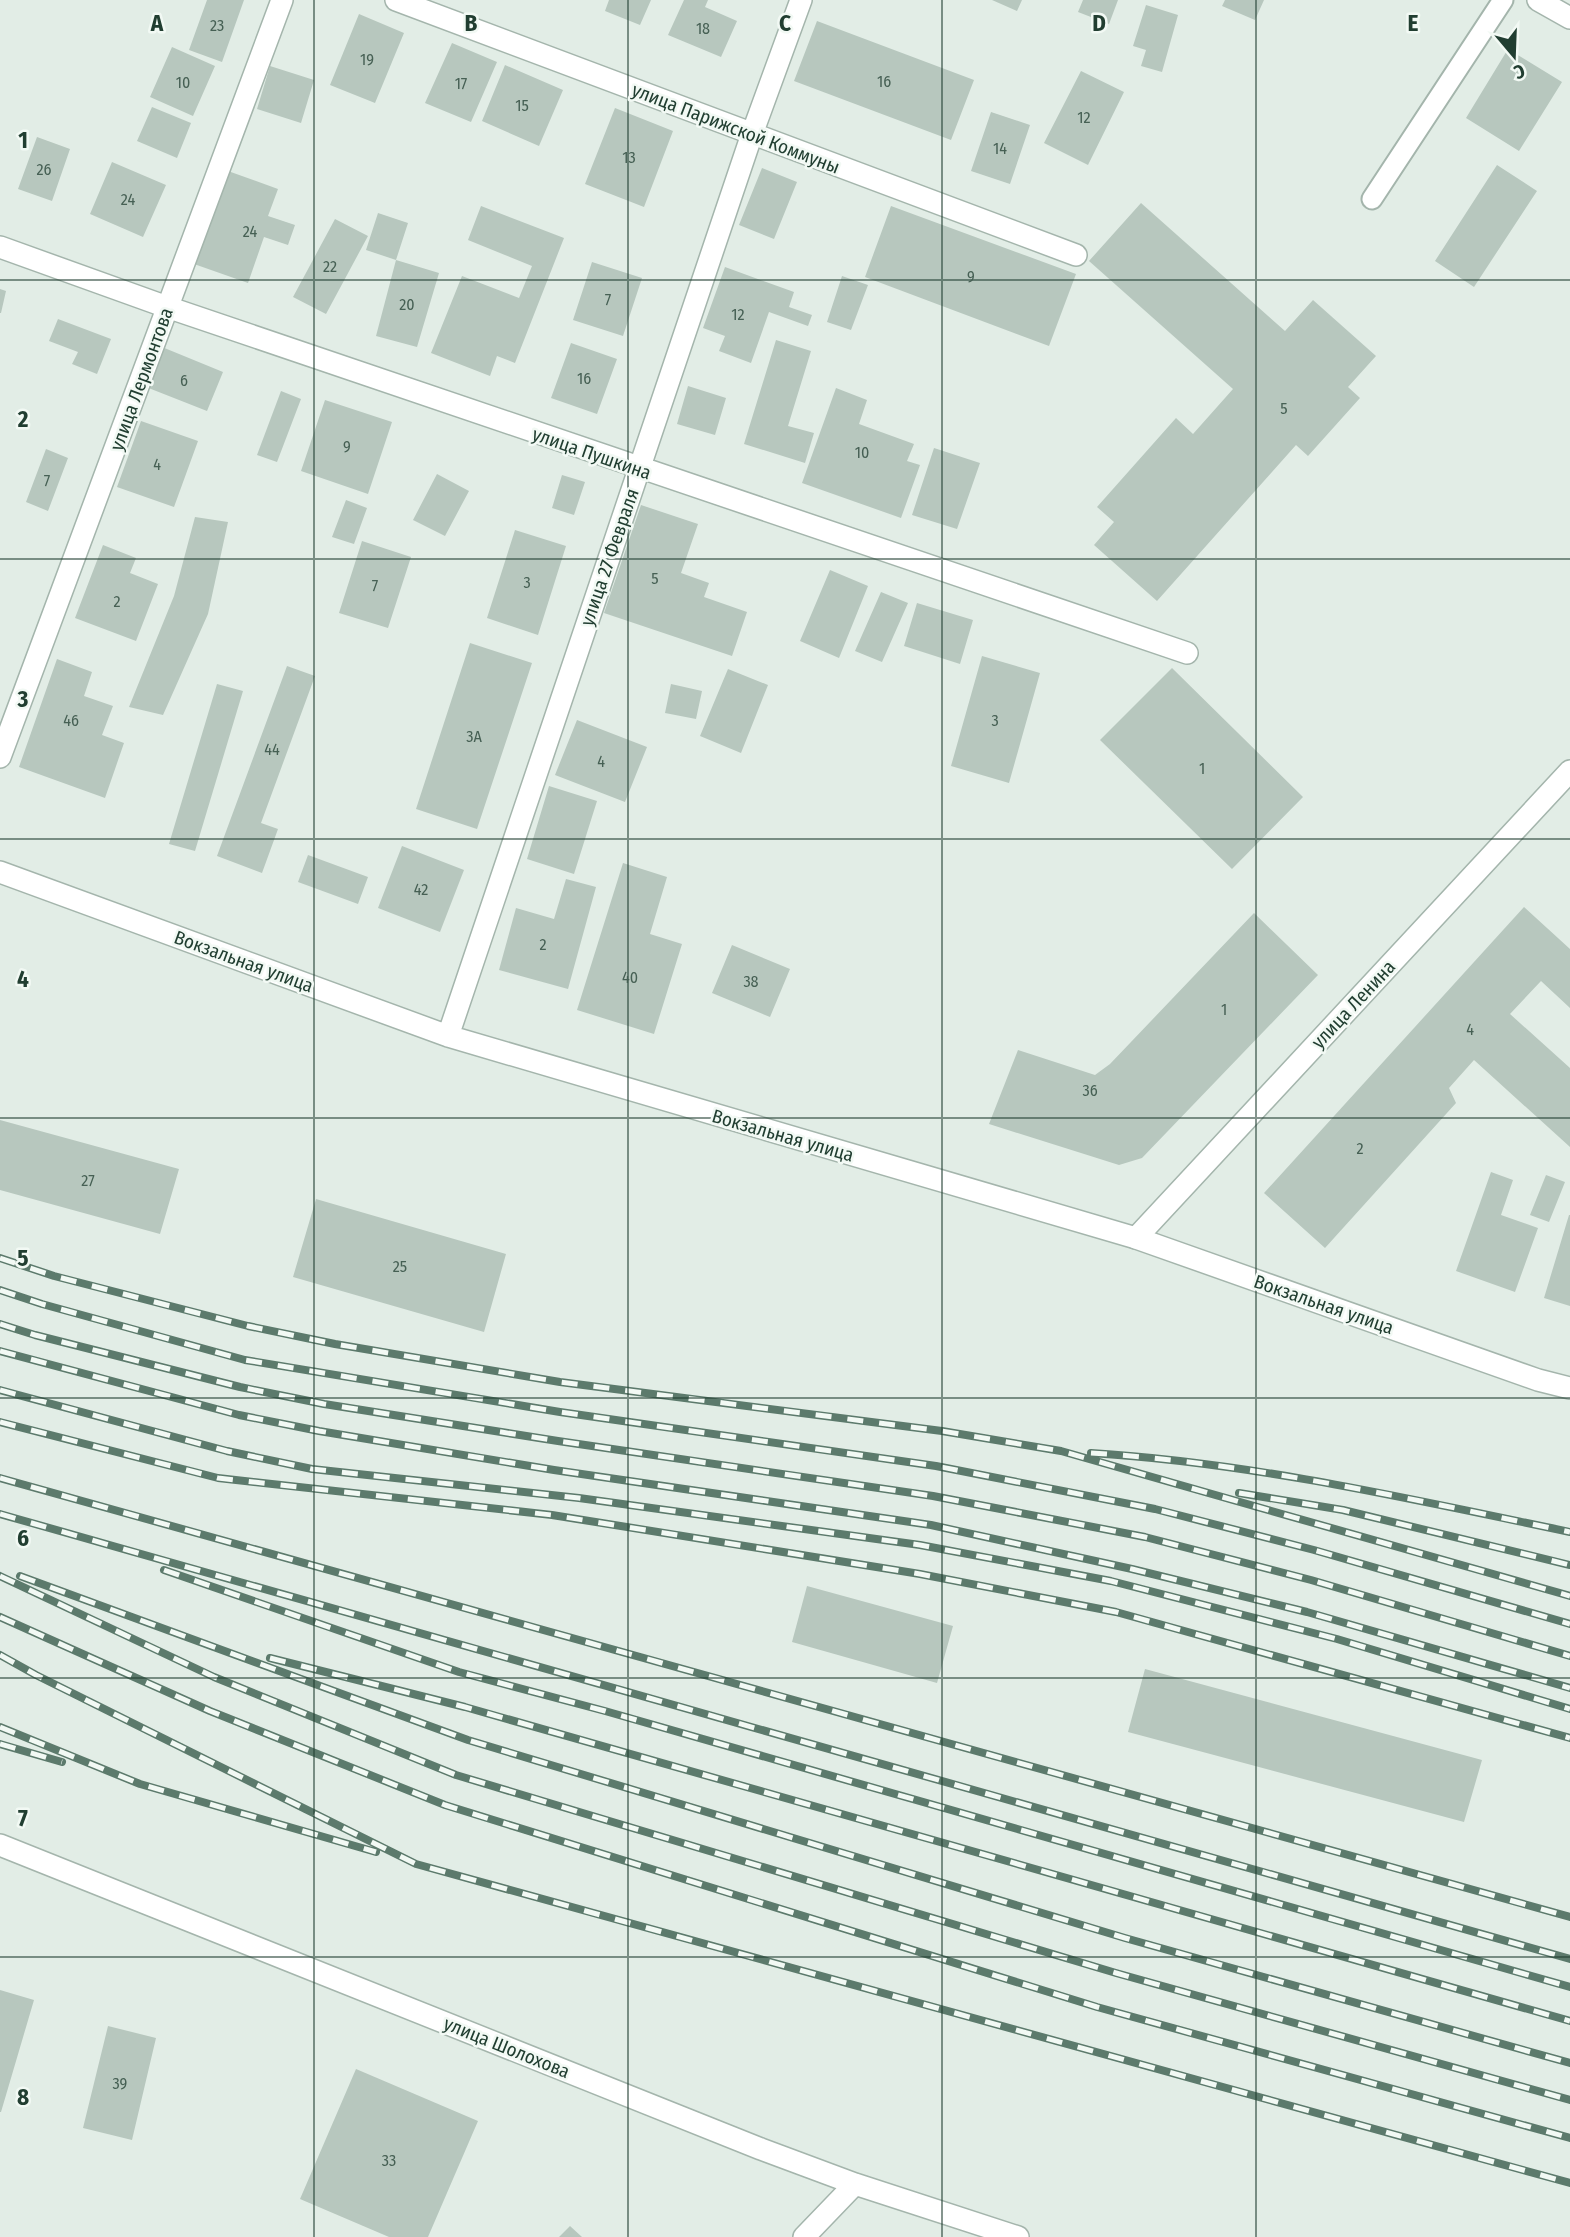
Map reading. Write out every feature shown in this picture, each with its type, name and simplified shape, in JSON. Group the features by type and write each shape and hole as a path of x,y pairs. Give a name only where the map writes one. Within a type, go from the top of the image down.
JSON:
{"street":[{"name":"улица Лермонтова","path":"0,757 282,0"},
{"name":"улица Парижской Коммуны","path":"396,0 1076,255"},
{"name":"улица 27 Февраля","path":"448,1036 752,134 802,0"},
{"path":"1538,0 1570,18"},
{"name":"улица Пушкина","path":"0,247 639,469 1187,653"},
{"name":"улица Ленина","path":"1136,1238 1570,771"},
{"name":"Вокзальная улица","path":"0,872 448,1036 1136,1238 1538,1380 1570,1388"},
{"name":"улица Шолохова","path":"0,1844 761,2149 1018,2237"},
{"path":"804,2237 855,2183"}],"lane":[{"path":"1372,199 1503,0"}],"building":[{"path":"207,0 244,0 222,62 189,50"},
{"path":"609,0 651,0 640,25 605,11"},
{"path":"684,0 708,0 705,7 737,21 721,57 668,35"},
{"path":"992,0 1022,0 1017,11"},
{"path":"1083,0 1118,0 1109,24 1078,12"},
{"path":"1225,0 1264,0 1255,20 1222,6"},
{"path":"1146,5 1178,15 1162,72 1141,66 1146,50 1133,46"},
{"path":"359,14 404,33 375,103 330,85"},
{"path":"817,21 974,80 951,140 794,81"},
{"path":"452,43 497,62 471,122 425,103"},
{"path":"172,47 215,66 193,116 150,97"},
{"path":"1508,49 1562,82 1519,151 1466,118"},
{"path":"505,65 563,90 539,146 482,121"},
{"path":"270,66 314,80 301,123 257,109"},
{"path":"1081,71 1124,92 1088,165 1044,143"},
{"path":"152,107 191,123 177,158 137,141"},
{"path":"615,108 673,131 644,207 585,184"},
{"path":"991,112 1030,125 1010,184 971,171"},
{"path":"37,137 70,149 52,201 18,189"},
{"path":"112,162 166,185 143,237 90,214"},
{"path":"1497,165 1537,191 1474,287 1435,261"},
{"path":"762,168 797,182 774,239 739,225"},
{"path":"228,171 278,189 268,216 295,225 288,245 264,237 248,283 194,264"},
{"path":"1141,203 1285,331 1313,300 1376,356 1348,387 1360,398 1308,456 1296,445 1157,601 1094,545 1114,522 1097,507 1176,418 1193,434 1233,389 1089,261"},
{"path":"481,206 564,238 515,363 497,356 490,376 431,353 462,276 519,298 532,266 468,240"},
{"path":"891,206 1076,274 1049,346 865,277"},
{"path":"378,213 408,223 396,260 366,250"},
{"path":"335,219 368,236 326,314 293,297"},
{"path":"396,260 439,273 417,347 376,336"},
{"path":"592,262 642,278 623,336 573,320"},
{"path":"725,267 794,292 789,307 812,315 808,326 769,312 751,363 719,351 725,336 703,328"},
{"path":"842,276 868,285 851,330 827,322"},
{"path":"0,289 6,291 1,313 0,313"},
{"path":"58,319 111,339 97,374 72,364 78,352 49,341"},
{"path":"776,340 811,351 788,426 814,433 805,463 744,444"},
{"path":"571,343 617,359 597,414 551,398"},
{"path":"162,347 223,372 207,411 146,387"},
{"path":"688,386 726,398 715,435 677,424"},
{"path":"836,388 867,400 859,424 914,444 907,461 920,465 901,518 802,483"},
{"path":"281,391 301,399 277,462 257,455"},
{"path":"325,400 392,422 368,494 301,471"},
{"path":"141,421 198,441 174,507 117,487"},
{"path":"934,448 980,463 957,529 912,515"},
{"path":"46,449 68,458 48,511 26,502"},
{"path":"437,474 469,491 445,536 413,520"},
{"path":"562,475 585,482 574,515 552,508"},
{"path":"346,500 367,508 354,544 332,537"},
{"path":"641,505 698,524 681,573 709,583 704,597 747,612 732,656 604,613"},
{"path":"195,517 228,522 208,614 163,715 129,707 174,596"},
{"path":"515,530 566,546 538,635 487,618"},
{"path":"362,541 411,557 388,628 339,613"},
{"path":"103,545 136,558 130,573 158,584 136,641 75,618"},
{"path":"830,570 868,586 839,658 800,641"},
{"path":"881,592 908,603 882,662 855,651"},
{"path":"917,603 973,620 960,664 904,646"},
{"path":"470,643 532,663 477,829 416,809"},
{"path":"982,656 1040,673 1009,783 951,766"},
{"path":"57,659 92,672 84,696 113,706 102,735 124,743 105,798 19,767"},
{"path":"287,666 315,676 261,823 278,829 262,873 217,856"},
{"path":"1172,668 1303,797 1232,869 1100,740"},
{"path":"728,669 768,685 741,753 700,736"},
{"path":"217,684 243,691 195,851 169,844"},
{"path":"671,684 702,691 696,719 665,713"},
{"path":"577,720 647,747 625,802 555,775"},
{"path":"549,786 597,801 574,874 527,859"},
{"path":"402,846 464,870 440,932 378,908"},
{"path":"308,855 368,877 358,904 298,882"},
{"path":"623,863 667,877 650,934 682,944 654,1034 577,1010"},
{"path":"566,879 596,887 568,989 499,970 516,908 554,919"},
{"path":"1524,907 1570,949 1570,1008 1541,981 1510,1014 1570,1068 1570,1147 1474,1060 1449,1088 1456,1103 1325,1248 1264,1193"},
{"path":"1254,913 1318,975 1142,1158 1119,1165 989,1124 1018,1050 1095,1075 1110,1064"},
{"path":"732,945 790,969 770,1017 712,993"},
{"path":"0,1120 179,1169 160,1234 0,1190"},
{"path":"1491,1172 1513,1180 1501,1215 1538,1228 1515,1292 1456,1271"},
{"path":"1546,1175 1565,1182 1549,1222 1530,1215"},
{"path":"316,1199 506,1254 484,1332 293,1277"},
{"path":"1570,1215 1570,1306 1544,1298"},
{"path":"807,1586 953,1626 937,1683 792,1642"},
{"path":"1145,1669 1482,1760 1464,1822 1128,1732"},
{"path":"0,1990 34,2000 1,2112 0,2112"},
{"path":"108,2026 156,2038 132,2140 83,2128"},
{"path":"356,2069 478,2121 428,2237 389,2237 300,2199"},
{"path":"570,2226 582,2237 559,2237"}],"railway":[{"path":"0,1258 54,1276 248,1326 335,1344 560,1382 942,1431 1061,1451 1570,1596"},
{"path":"0,1290 245,1360 560,1412 936,1466 1155,1509 1314,1550 1570,1624"},
{"path":"0,1324 240,1387 324,1404 933,1496 1145,1537 1311,1580 1570,1656"},
{"path":"0,1351 239,1415 319,1431 554,1470 931,1525 1132,1569 1307,1612 1570,1688"},
{"path":"0,1390 227,1451 312,1469 579,1498 920,1545 1111,1581 1337,1639 1570,1709"},
{"path":"0,1422 218,1478 552,1515 920,1574 1116,1612 1570,1738"},
{"path":"1091,1453 1272,1474 1391,1495 1570,1532"},
{"path":"0,1478 1570,1917"},
{"path":"1239,1493 1343,1510 1570,1565"},
{"path":"0,1514 1570,1959"},
{"path":"164,1570 459,1672 605,1711 1570,1987"},
{"path":"0,1576 214,1677 456,1775 1116,1973 1570,2100"},
{"path":"20,1576 468,1740 1125,1938 1570,2063"},
{"path":"0,1617 210,1711 445,1805 1097,2007 1570,2138"},
{"path":"0,1655 416,1864 1570,2183"},
{"path":"270,1658 465,1707 1570,2021"},
{"path":"0,1727 140,1784 376,1852"},
{"path":"0,1744 62,1762"}]}
